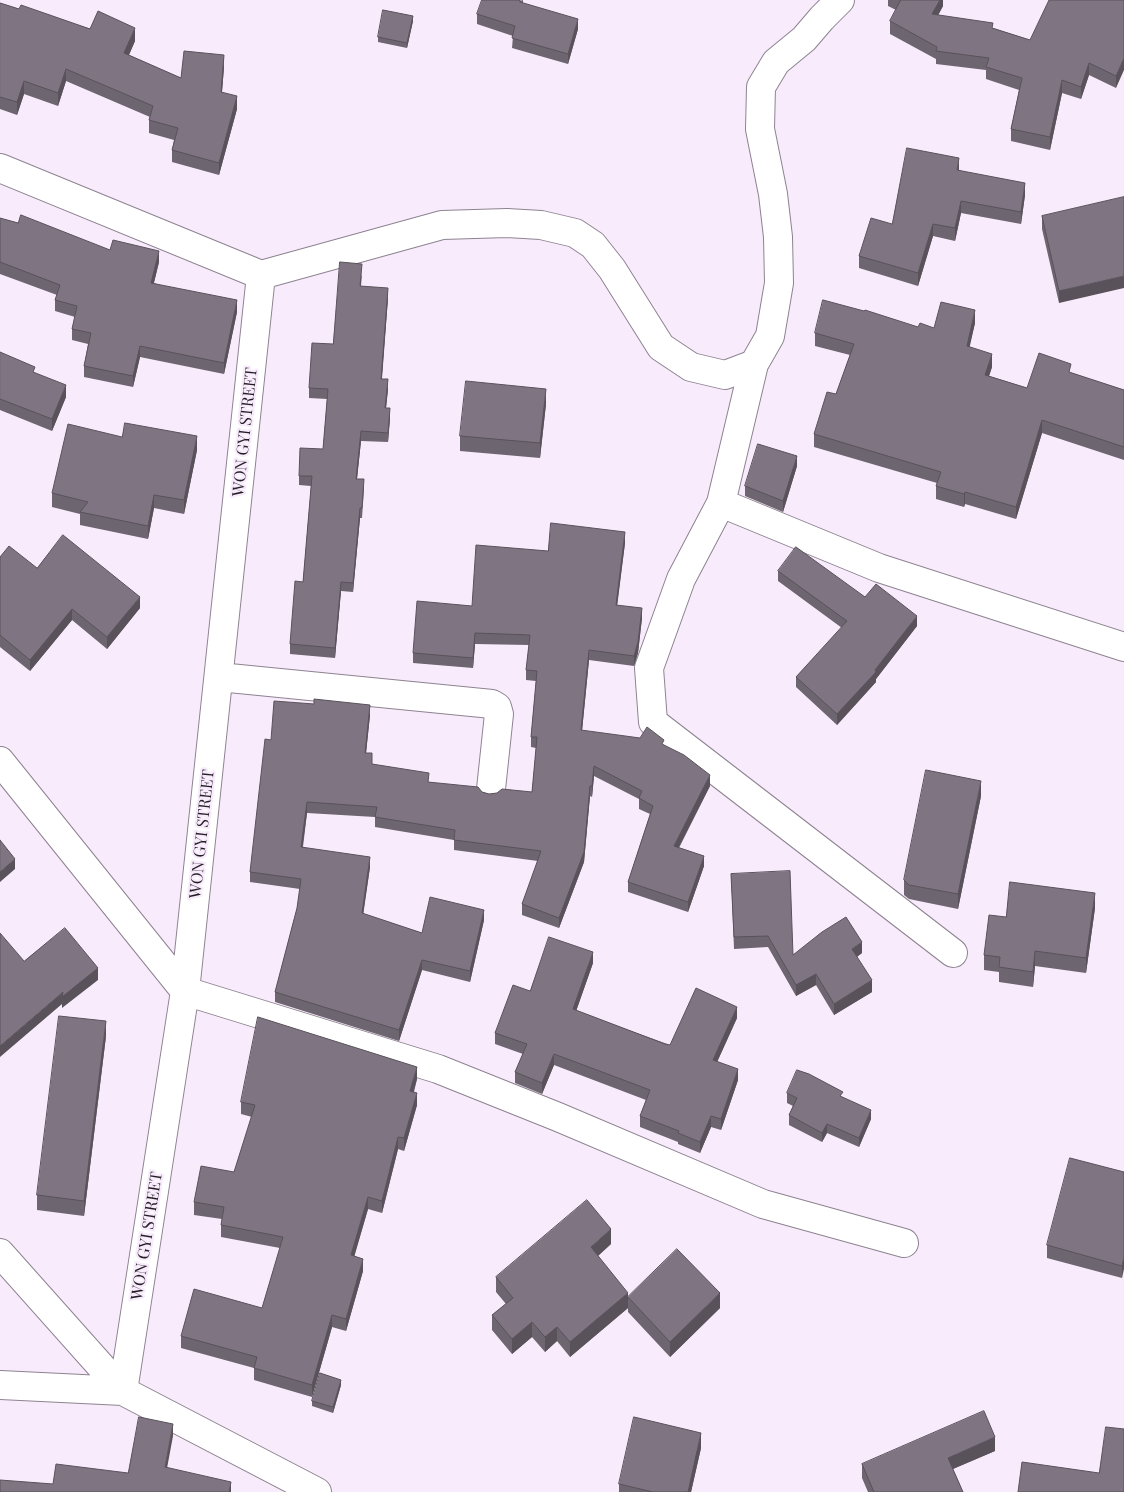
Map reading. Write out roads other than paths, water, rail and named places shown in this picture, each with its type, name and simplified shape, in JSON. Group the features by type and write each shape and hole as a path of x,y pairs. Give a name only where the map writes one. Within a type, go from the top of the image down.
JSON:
{"street":[{"path":"840,0 804,38 776,62 762,87 760,129 773,194 778,237 779,283 770,336 754,364 721,503 681,579 649,668 653,722 953,953"},
{"path":"0,168 261,275 442,226 541,225 575,234 594,245 612,269 661,347 691,367 725,375 754,364"},
{"name":"WON GYI STREET","path":"123,1391 185,991 261,275"},
{"path":"721,503 879,568 1124,647"},
{"path":"219,677 492,704 497,707 500,714 491,789"},
{"path":"0,761 185,991 438,1069 558,1117 764,1204 904,1243"},
{"path":"0,1253 123,1391 317,1492"},
{"path":"0,1385 123,1391"}]}
